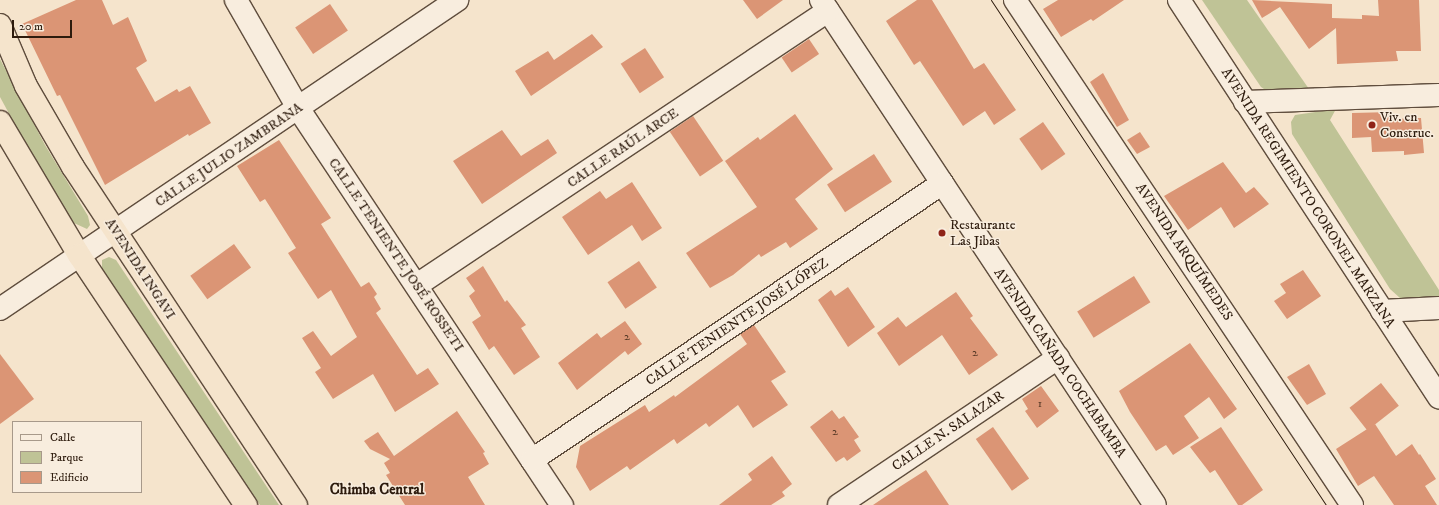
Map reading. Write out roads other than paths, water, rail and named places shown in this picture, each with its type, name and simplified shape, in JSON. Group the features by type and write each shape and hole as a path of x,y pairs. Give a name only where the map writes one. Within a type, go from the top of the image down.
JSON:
{"highway":[{"name":"AVENIDA INGAVI","path":"0,25 26,86 73,167 296,505"},
{"path":"0,122 79,255 246,505"}],"street":[{"name":"CALLE TENIENTE JOSÉ ROSSETI","path":"236,0 298,108 562,505"},
{"name":"CALLE JULIO ZAMBRANA","path":"0,309 457,0"},
{"name":"AVENIDA ARQUÍMEDES","path":"1015,0 1352,505"},
{"name":"AVENIDA REGIMIENTO CORONEL MARZANA","path":"1178,0 1439,396"},
{"name":"AVENIDA CAÑADA COCHABAMBA","path":"824,6 1155,505"},
{"name":"CALLE RAÚL ARCE","path":"417,285 824,6"},
{"path":"1245,102 1439,95"},
{"name":"CALLE TENIENTE JOSÉ LÓPEZ","path":"532,460 942,183"},
{"path":"1382,311 1439,308"},
{"name":"CALLE N. SALAZAR","path":"839,505 1058,358"}],"tram line":[{"path":"991,0 1326,505"}],"place":[{"name":"Viv. en Construc.","path":"1372,125"},
{"name":"Restaurante Las Jibas","path":"942,233"}],"district":[{"name":"Chimba Central","path":"377,490"}]}
